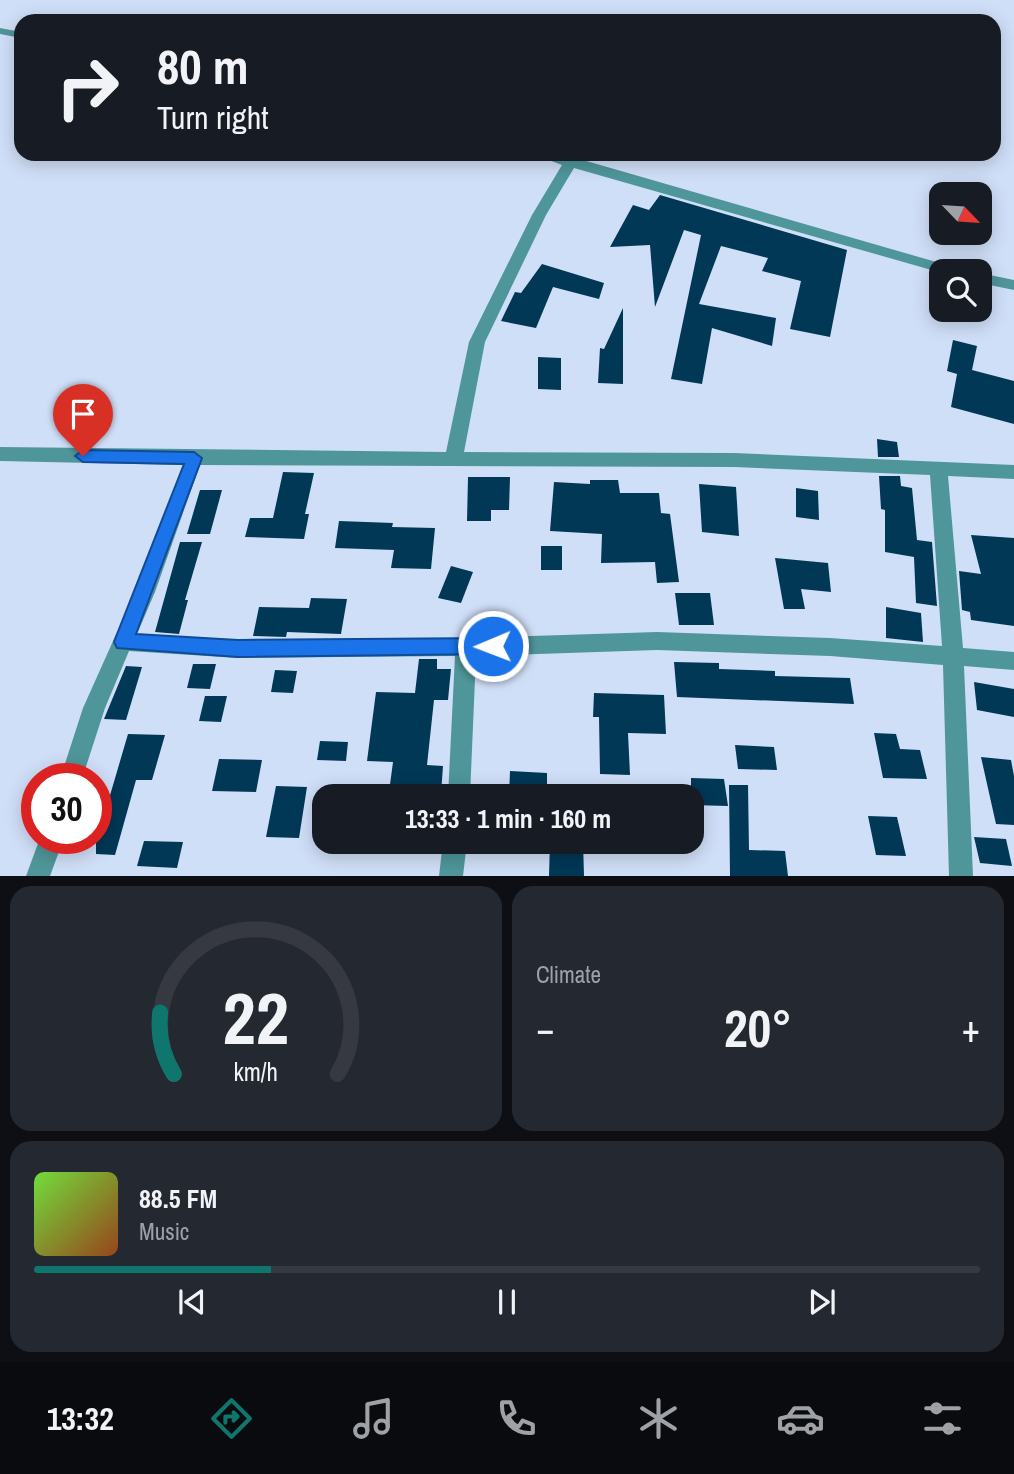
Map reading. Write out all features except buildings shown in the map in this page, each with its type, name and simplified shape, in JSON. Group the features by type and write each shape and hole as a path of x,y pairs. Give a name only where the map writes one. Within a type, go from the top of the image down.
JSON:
{"street":[{"path":"454,458 477,342 539,215 571,161 929,264"},
{"path":"992,280 1014,285"},
{"path":"0,454 194,458 734,460 1014,472"},
{"path":"76,763 94,708 123,642 194,458"},
{"path":"939,470 953,655 961,876"},
{"path":"123,642 238,649 466,647 657,641 830,647 1014,661"},
{"path":"460,784 466,647"},
{"path":"38,876 46,854"},
{"path":"451,876 454,854"}],"route":[{"path":"83,456 194,458 145,592 123,642 238,649 308,646 493,646"}]}
